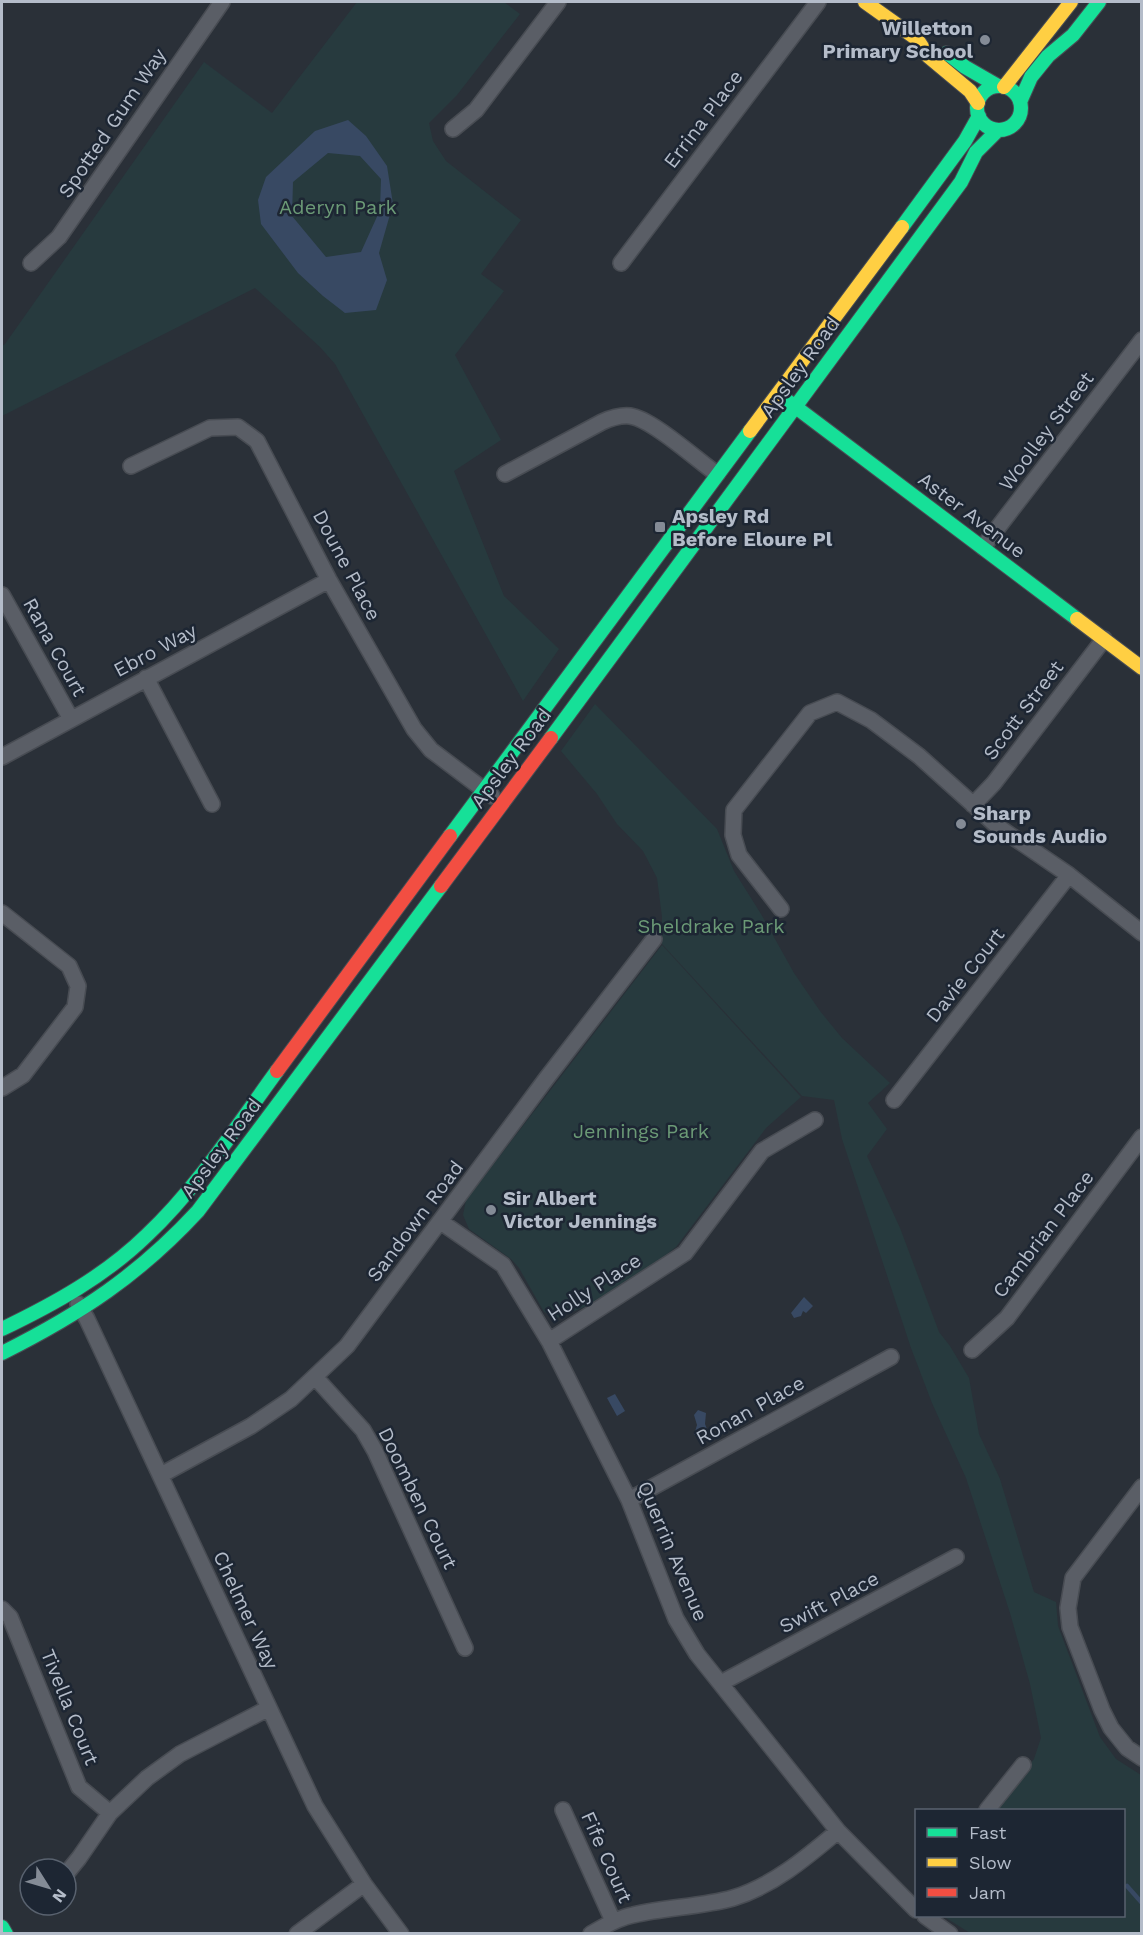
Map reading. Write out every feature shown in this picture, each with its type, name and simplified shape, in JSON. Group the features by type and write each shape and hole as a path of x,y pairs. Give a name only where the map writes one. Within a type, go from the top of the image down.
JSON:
{"main road":[{"path":"865,2 917,39 936,45 965,67 1014,92 1020,102"},
{"name":"Apsley Road","path":"2,1329 71,1293 139,1243 182,1198 965,141 985,91 1001,86 1071,2"},
{"name":"Apsley Road","path":"2,1353 55,1328 122,1284 177,1236 198,1211 961,182 976,152 998,130 1016,122 1021,109 1020,102 1031,77 1048,56 1073,35 1099,2"},
{"path":"917,39 928,56 970,91 987,125 998,130"},
{"name":"Aster Avenue","path":"778,393 1142,668"},
{"path":"2,1927 6,1934"}],"street":[{"name":"Spotted Gum Way","path":"31,263 60,237 222,2"},
{"path":"453,129 476,110 558,2"},
{"name":"Errina Place","path":"621,263 818,2"},
{"name":"Woolley Street","path":"983,547 1142,340"},
{"path":"505,474 602,422 617,416 630,416 641,419 654,427 717,474"},
{"name":"Doune Place","path":"131,466 210,428 238,427 257,441 329,580 422,740 431,750 501,803"},
{"name":"Ebro Way","path":"2,757 329,580"},
{"name":"Rana Court","path":"2,595 71,719"},
{"name":"Scott Street","path":"973,805 994,783 1104,639"},
{"path":"146,678 212,804"},
{"path":"781,909 739,855 733,835 734,810 810,713 837,702 871,720 919,756 997,826 1069,875 1142,933"},
{"name":"Davie Court","path":"894,1100 1069,875"},
{"path":"2,913 69,966 78,986 75,1007 22,1076 2,1088"},
{"name":"Sandown Road","path":"161,1475 251,1426 291,1399 316,1378 347,1346 546,1079 654,939"},
{"name":"Holly Place","path":"549,1341 685,1253 762,1151 815,1120"},
{"name":"Cambrian Place","path":"972,1350 1007,1318 1142,1137"},
{"name":"Querrin Avenue","path":"441,1222 503,1265 549,1341 629,1500 676,1619 697,1654 838,1831 914,1904"},
{"name":"Chelmer Way","path":"71,1293 82,1311 161,1475 315,1806 364,1884 401,1934"},
{"name":"Ronan Place","path":"629,1500 891,1357"},
{"name":"Doomben Court","path":"316,1378 351,1416 375,1451 465,1648"},
{"path":"1142,1487 1073,1578 1068,1608 1070,1627 1102,1710 1111,1728 1127,1748 1142,1758"},
{"name":"Swift Place","path":"721,1683 956,1557"},
{"name":"Tivella Court","path":"2,1609 10,1617 80,1787 110,1813"},
{"path":"78,1859 110,1813 147,1779 180,1754 269,1708"},
{"path":"988,1809 1023,1765"},
{"name":"Fife Court","path":"563,1810 613,1921"},
{"path":"591,1934 613,1921 631,1915 735,1897 793,1868 838,1831"},
{"path":"297,1934 364,1884"},
{"path":"926,1917 950,1934"}],"green space":[{"name":"Aderyn Park","path":"357,2 504,2 520,14 457,95 429,123 433,141 446,161 521,220 481,274 504,291 455,355 501,440 454,471 504,596 559,649 523,701 335,364 320,347 255,288 2,416 2,346 204,62 272,113"},
{"name":"Sheldrake Park","path":"595,704 717,829 734,871 794,973 842,1038 890,1083 868,1103 887,1129 867,1156 900,1228 939,1332 969,1378 979,1434 1000,1479 1034,1592 1056,1602 1058,1626 1100,1737 1116,1759 1141,1775 1141,1933 970,1933 945,1917 1125,1917 1125,1809 995,1809 1034,1759 1041,1738 1030,1684 1010,1613 966,1478 932,1403 911,1348 842,1139 834,1100 802,1096 662,944 662,917 657,878 643,851 617,824 597,794 561,751"},
{"name":"Jennings Park","path":"662,945 801,1097 766,1128 676,1247 645,1271 587,1306 557,1318 544,1312 519,1268 511,1259 469,1229 463,1215 466,1200"}],"water":[{"path":"348,120 366,136 387,166 393,204 379,253 387,280 376,310 345,313 298,273 261,224 258,200 266,177 315,131","holes":["328,153 360,156 381,179 380,210 361,252 326,257 292,216 293,182"]},
{"path":"804,1297 813,1306 806,1313 803,1311 801,1316 794,1318 791,1313"},
{"path":"615,1394 625,1411 617,1416 607,1398"},
{"path":"698,1410 706,1413 707,1429 705,1434 694,1435 697,1425 694,1415"}],"waterway":[{"path":"1127,1886 1142,1903"}],"traffic: fast":[{"path":"1020,102 1031,77 1048,56 1073,35 1099,2"},
{"path":"947,53 965,67 998,86"},
{"path":"999,86 1014,93 1021,108 1014,123 999,130 984,123 977,108 984,93 999,86"},
{"path":"902,227 965,141 979,116"},
{"path":"551,738 961,182 976,152 998,130"},
{"path":"785,399 1077,619"},
{"path":"450,836 750,431"},
{"path":"2,1353 83,1308 131,1274 198,1211 441,886"},
{"path":"2,1329 78,1288 131,1250 147,1235 199,1177 277,1071"},
{"path":"2,1927 6,1934"}],"traffic: slow":[{"path":"865,2 917,39 928,56 970,91 978,103"},
{"path":"1004,87 1071,2"},
{"path":"750,431 902,227"},
{"path":"1077,619 1142,668"}],"traffic: jam":[{"path":"441,886 551,738"},
{"path":"277,1071 450,836"}],"place":[{"name":"Willetton Primary School","path":"985,40"},
{"name":"Apsley Rd Before Eloure Pl","path":"660,527"},
{"name":"Sharp Sounds Audio","path":"961,824"},
{"name":"Sir Albert Victor Jennings","path":"491,1210"}]}
